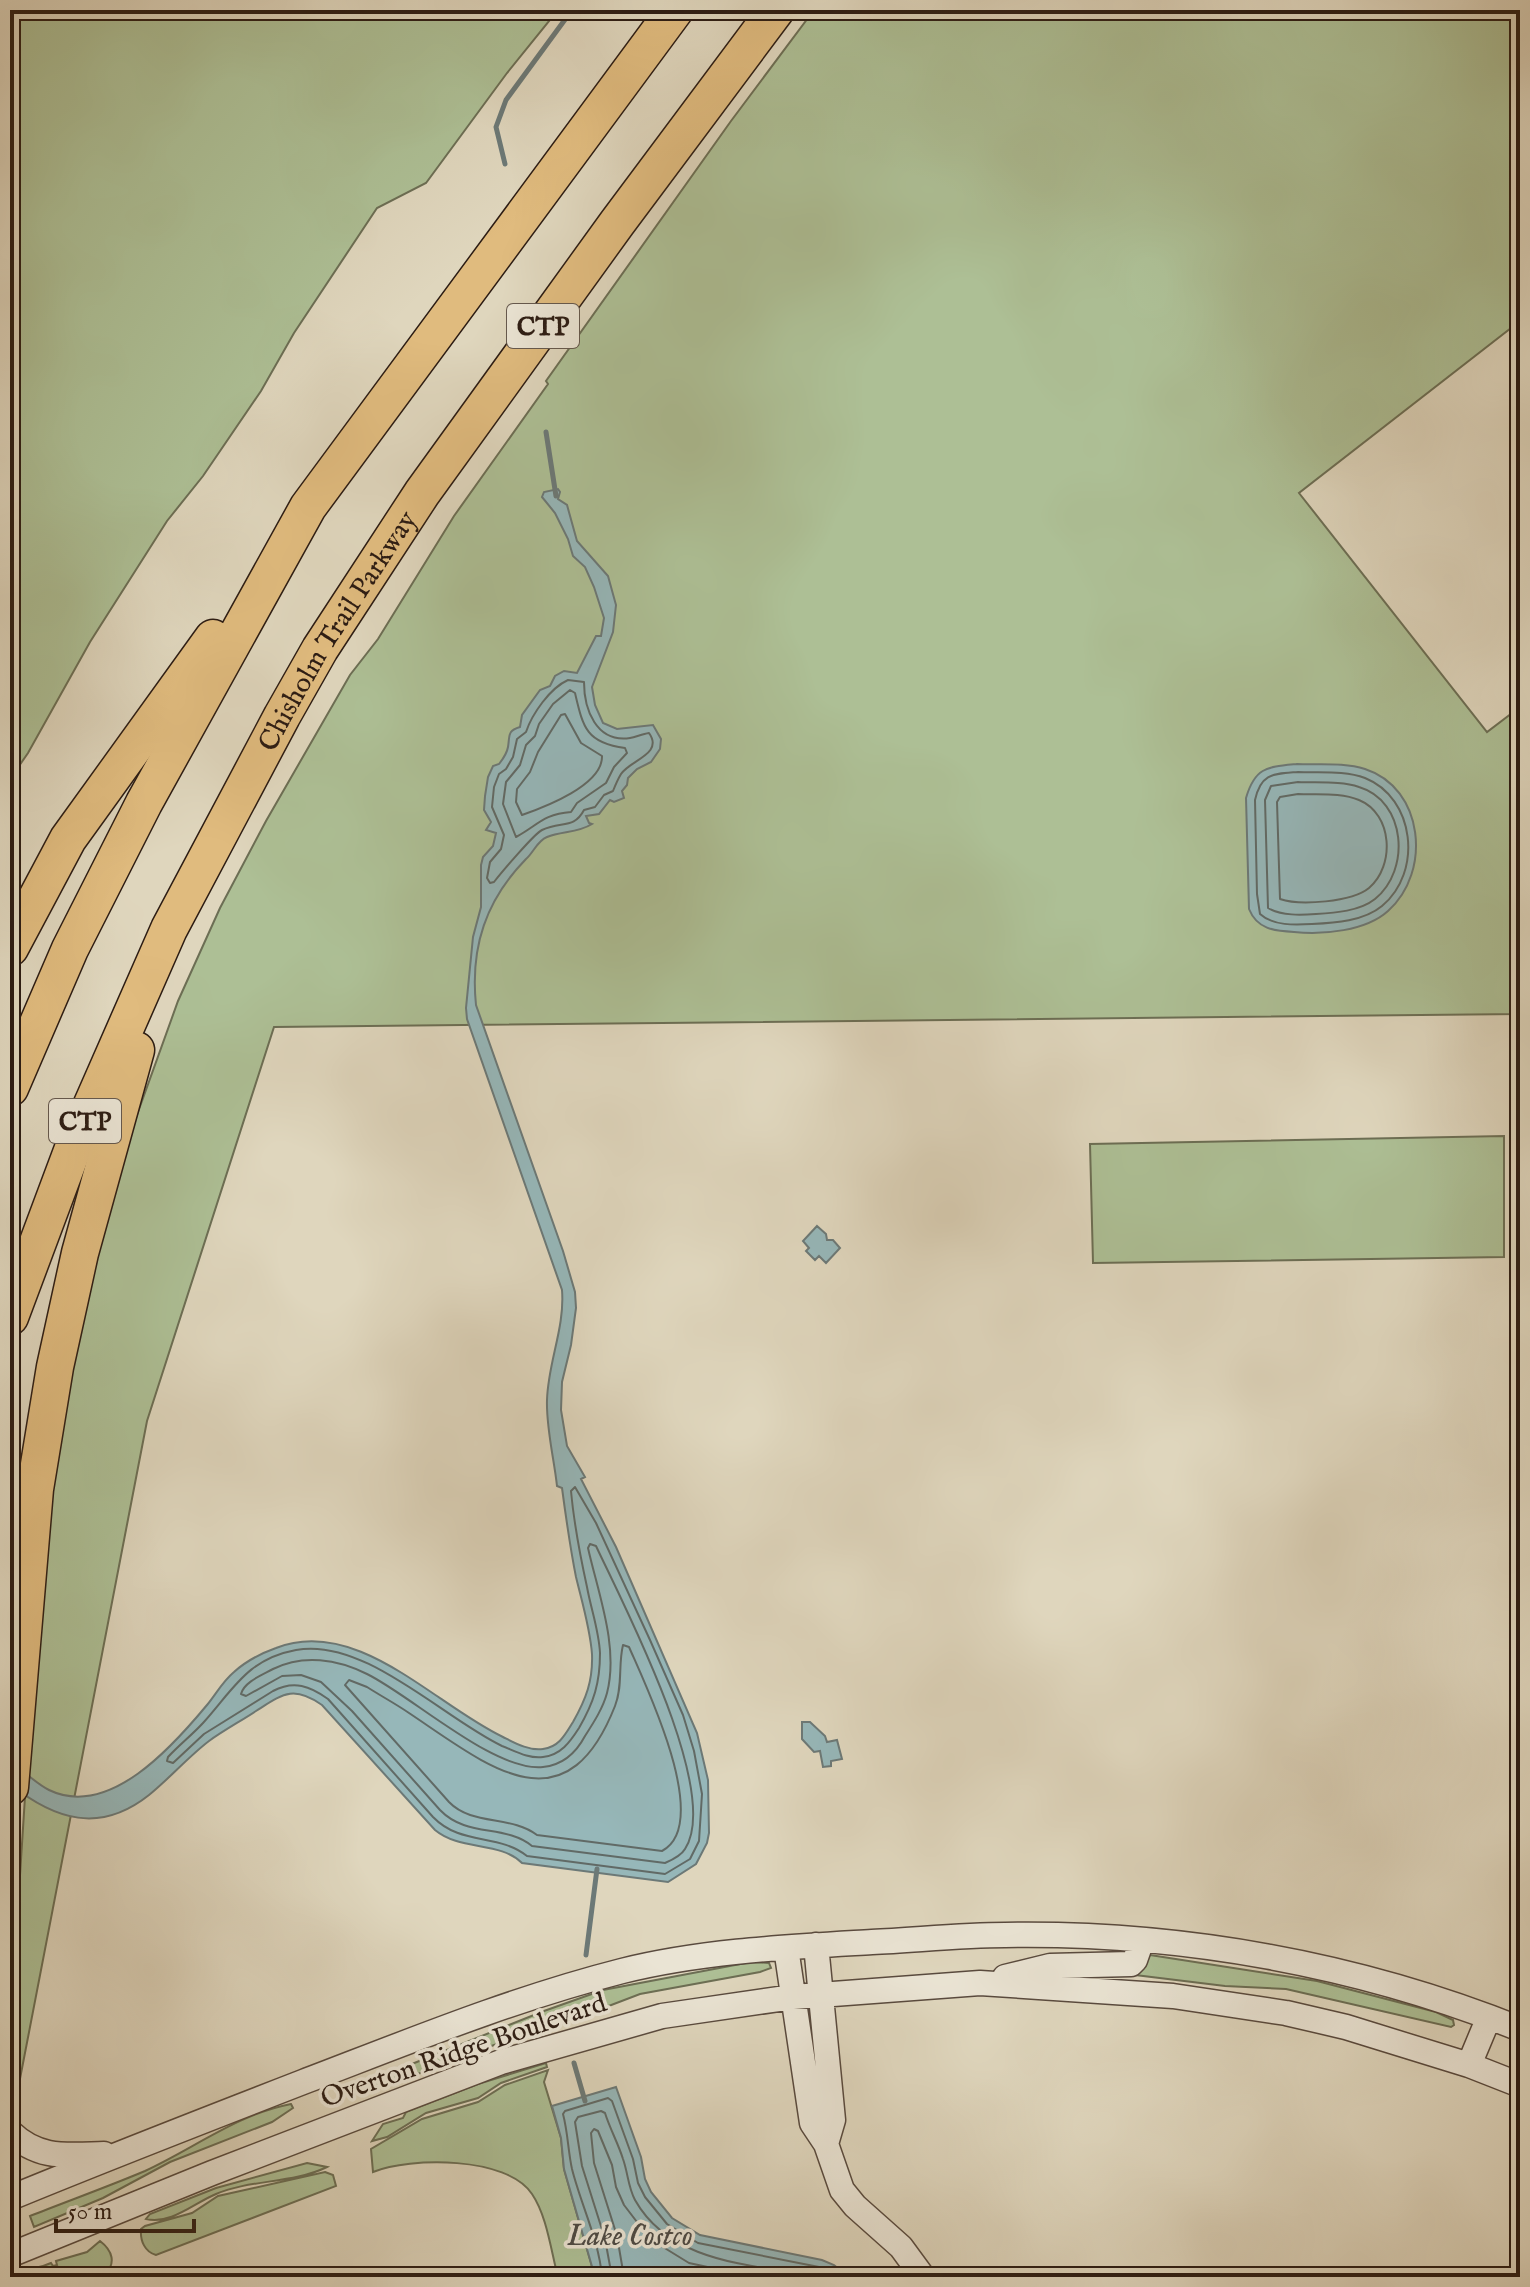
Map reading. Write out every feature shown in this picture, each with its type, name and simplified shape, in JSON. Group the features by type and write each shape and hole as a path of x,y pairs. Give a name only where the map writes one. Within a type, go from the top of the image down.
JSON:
{"highway":[{"name":"CTP","path":"10,1088 70,949 137,816 308,507 675,10"},
{"name":"Chisholm Trail Parkway","path":"10,1317 75,1143 169,929 282,716 377,559 617,223 776,10"},
{"path":"10,948 68,839 308,507"},
{"path":"10,1787 35,1489 55,1367 80,1253 169,929"}],"street":[{"name":"Overton Ridge Boulevard","path":"10,2198 428,2033 535,1996 626,1970 786,1948 1005,1935 1142,1940 1205,1946 1366,1978 1520,2029"},
{"path":"980,1983 1050,1966 1131,1964 1142,1940"},
{"path":"816,1945 833,2120 826,2144"},
{"path":"786,1948 812,2123 826,2144 842,2190 855,2206 901,2247 923,2277"},
{"name":"Overton Ridge Boulevard","path":"10,2255 212,2173 501,2062 662,2016 822,1993 980,1983 1160,1995 1242,2005 1346,2027 1469,2065 1520,2085"},
{"path":"1469,2065 1489,2017"},
{"path":"10,2132 24,2146 53,2155 119,2153"}],"green space":[{"path":"10,10 558,10 426,183 377,208 294,333 261,391 203,476 167,521 90,642 28,753 10,779"},
{"path":"814,10 1520,10 1520,321 1299,493 1487,732 1520,707 1520,1014 274,1027 147,1421 19,2084 10,2086 16,1938 39,1577 74,1339 124,1151 178,1001 220,908 350,675 378,639 454,516 548,384 546,381"},
{"path":"1504,1136 1504,1257 1093,1263 1090,1144"},
{"path":"1150,1955 1317,1981 1436,2012 1453,2020 1454,2025 1451,2027 1286,1989 1225,1986 1127,1974"},
{"path":"751,1962 769,1963 771,1968 640,1994 381,2088 363,2094 359,2091 372,2080 603,1990"},
{"path":"546,2063 547,2067 501,2083 478,2098 426,2113 387,2137 372,2141 383,2124 403,2118 406,2112 478,2084"},
{"path":"548,2070 544,2082 561,2138 564,2169 595,2277 558,2277 537,2203 520,2182 502,2172 480,2166 433,2162 373,2172 371,2149 422,2119 478,2102 505,2085"},
{"path":"291,2104 293,2108 272,2122 170,2162 103,2198 34,2227 30,2216 145,2171 253,2116"},
{"path":"307,2163 327,2167 300,2176 229,2189 173,2216 146,2219 150,2214 216,2188"},
{"path":"325,2172 333,2175 336,2186 156,2255 146,2249 142,2242 141,2229 145,2226 192,2213 218,2196"},
{"path":"100,2241 112,2257 105,2275 15,2277 51,2263 57,2265 56,2261 87,2252"}],"water":[{"path":"558,489 558,499 567,505 577,541 608,576 616,605 613,632 592,687 595,705 603,723 617,729 653,725 661,739 660,749 651,762 628,778 622,791 624,798 614,802 610,800 599,814 586,816 592,824 587,827 544,839 500,891 479,944 476,1005 575,1292 571,1345 562,1382 561,1410 567,1446 585,1477 581,1479 616,1547 697,1733 708,1780 707,1843 696,1864 668,1882 522,1863 503,1852 456,1841 435,1830 322,1705 295,1694 281,1696 215,1737 131,1807 95,1818 61,1814 10,1784 10,1761 49,1790 72,1796 94,1795 116,1787 158,1758 207,1705 226,1679 243,1665 276,1648 306,1641 336,1644 365,1654 394,1668 477,1723 512,1742 533,1749 549,1748 561,1740 585,1697 591,1673 591,1644 574,1566 562,1488 557,1486 547,1411 548,1386 561,1318 562,1290 467,1019 466,1008 473,937 481,907 481,865 483,857 493,846 496,833 486,830 491,822 484,810 488,777 493,766 505,756 510,734 520,727 522,715 540,690 550,686 555,676 564,671 577,673 596,636 601,636 604,618 594,587 585,567 573,556 555,513 542,497 544,492"},
{"path":"1297,764 1365,769 1385,779 1400,794 1410,812 1416,854 1411,875 1402,894 1379,918 1356,927 1305,933 1267,928 1252,916 1249,909 1246,798 1254,780 1264,770"},
{"path":"817,1226 826,1234 827,1240 833,1240 840,1248 826,1263 819,1256 815,1260 806,1251 809,1248 803,1241"},
{"path":"802,1722 810,1722 827,1742 837,1740 842,1759 831,1761 831,1766 823,1767 820,1751 814,1752 802,1739"},
{"name":"Lake Costco","path":"616,2087 641,2157 645,2179 651,2192 672,2218 700,2235 822,2260 849,2277 595,2277 564,2169 561,2138 552,2106"}],"waterway":[{"path":"505,164 496,127 506,100 572,10"},
{"path":"546,432 556,496"},
{"path":"586,1955 597,1869"},
{"path":"574,2063 585,2101"}]}
